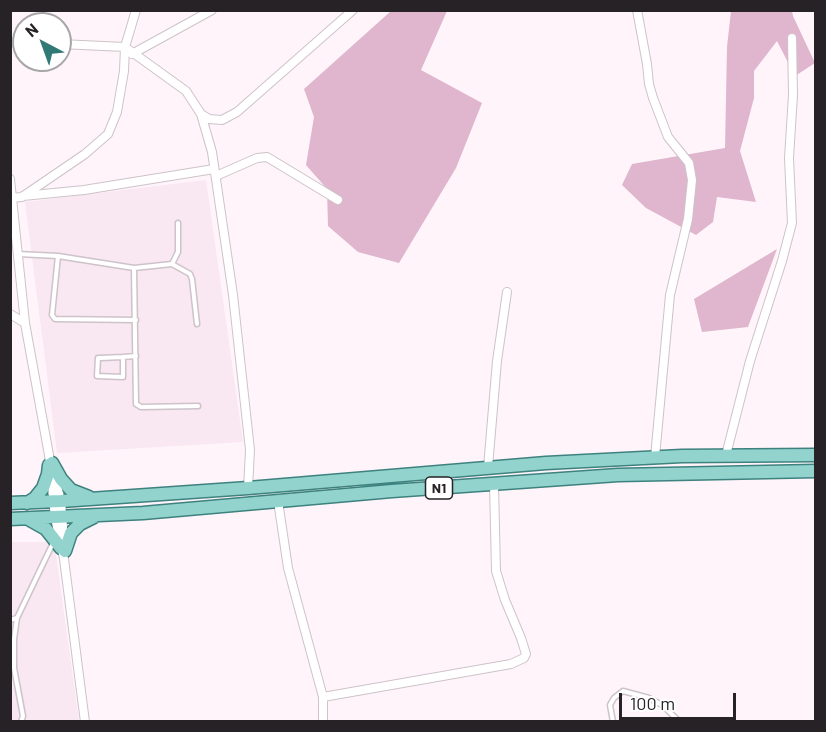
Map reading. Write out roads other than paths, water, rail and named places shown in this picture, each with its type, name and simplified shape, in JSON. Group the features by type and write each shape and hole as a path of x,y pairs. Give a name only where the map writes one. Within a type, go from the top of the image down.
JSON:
{"main road":[{"name":"N1","path":"10,503 57,502 656,457 816,455"},
{"path":"50,461 71,490 99,499"},
{"path":"27,502 35,498 43,488 50,461"},
{"name":"N1","path":"10,519 59,518 629,475 816,471"},
{"path":"26,518 41,524 61,549 75,529 100,515"}],"street":[{"path":"22,197 86,154 108,134 117,112 125,47 136,10"},
{"path":"132,54 212,10"},
{"path":"201,114 209,119 222,120 237,112 353,10"},
{"path":"637,10 653,98 668,137 689,163 692,180 688,219 670,295 656,457"},
{"path":"726,455 753,352 792,224 789,158 793,94 792,38"},
{"path":"72,45 125,47 186,91 201,114 215,173 231,275 250,450 248,488"},
{"path":"11,198 215,173 257,158 267,157 338,200"},
{"path":"10,178 25,323 57,502 61,549 85,722"},
{"path":"488,468 497,361 507,292"},
{"path":"10,314 25,323"},
{"path":"323,697 511,664 524,658 526,654 496,571 494,484"},
{"path":"278,501 288,568 323,697 323,722"}],"lane":[{"path":"172,264 178,252 178,223"},
{"path":"18,254 58,256 134,268 172,264 190,274 197,324"},
{"path":"58,256 52,315 55,319 136,320"},
{"path":"134,268 136,400 138,406 198,406"},
{"path":"123,357 123,377 97,376 98,358 136,356"},
{"path":"21,722 14,668 17,618 61,549"},
{"path":"10,620 17,618"},
{"path":"613,722 610,705 614,698 623,691 649,698 662,705 680,722"}]}
